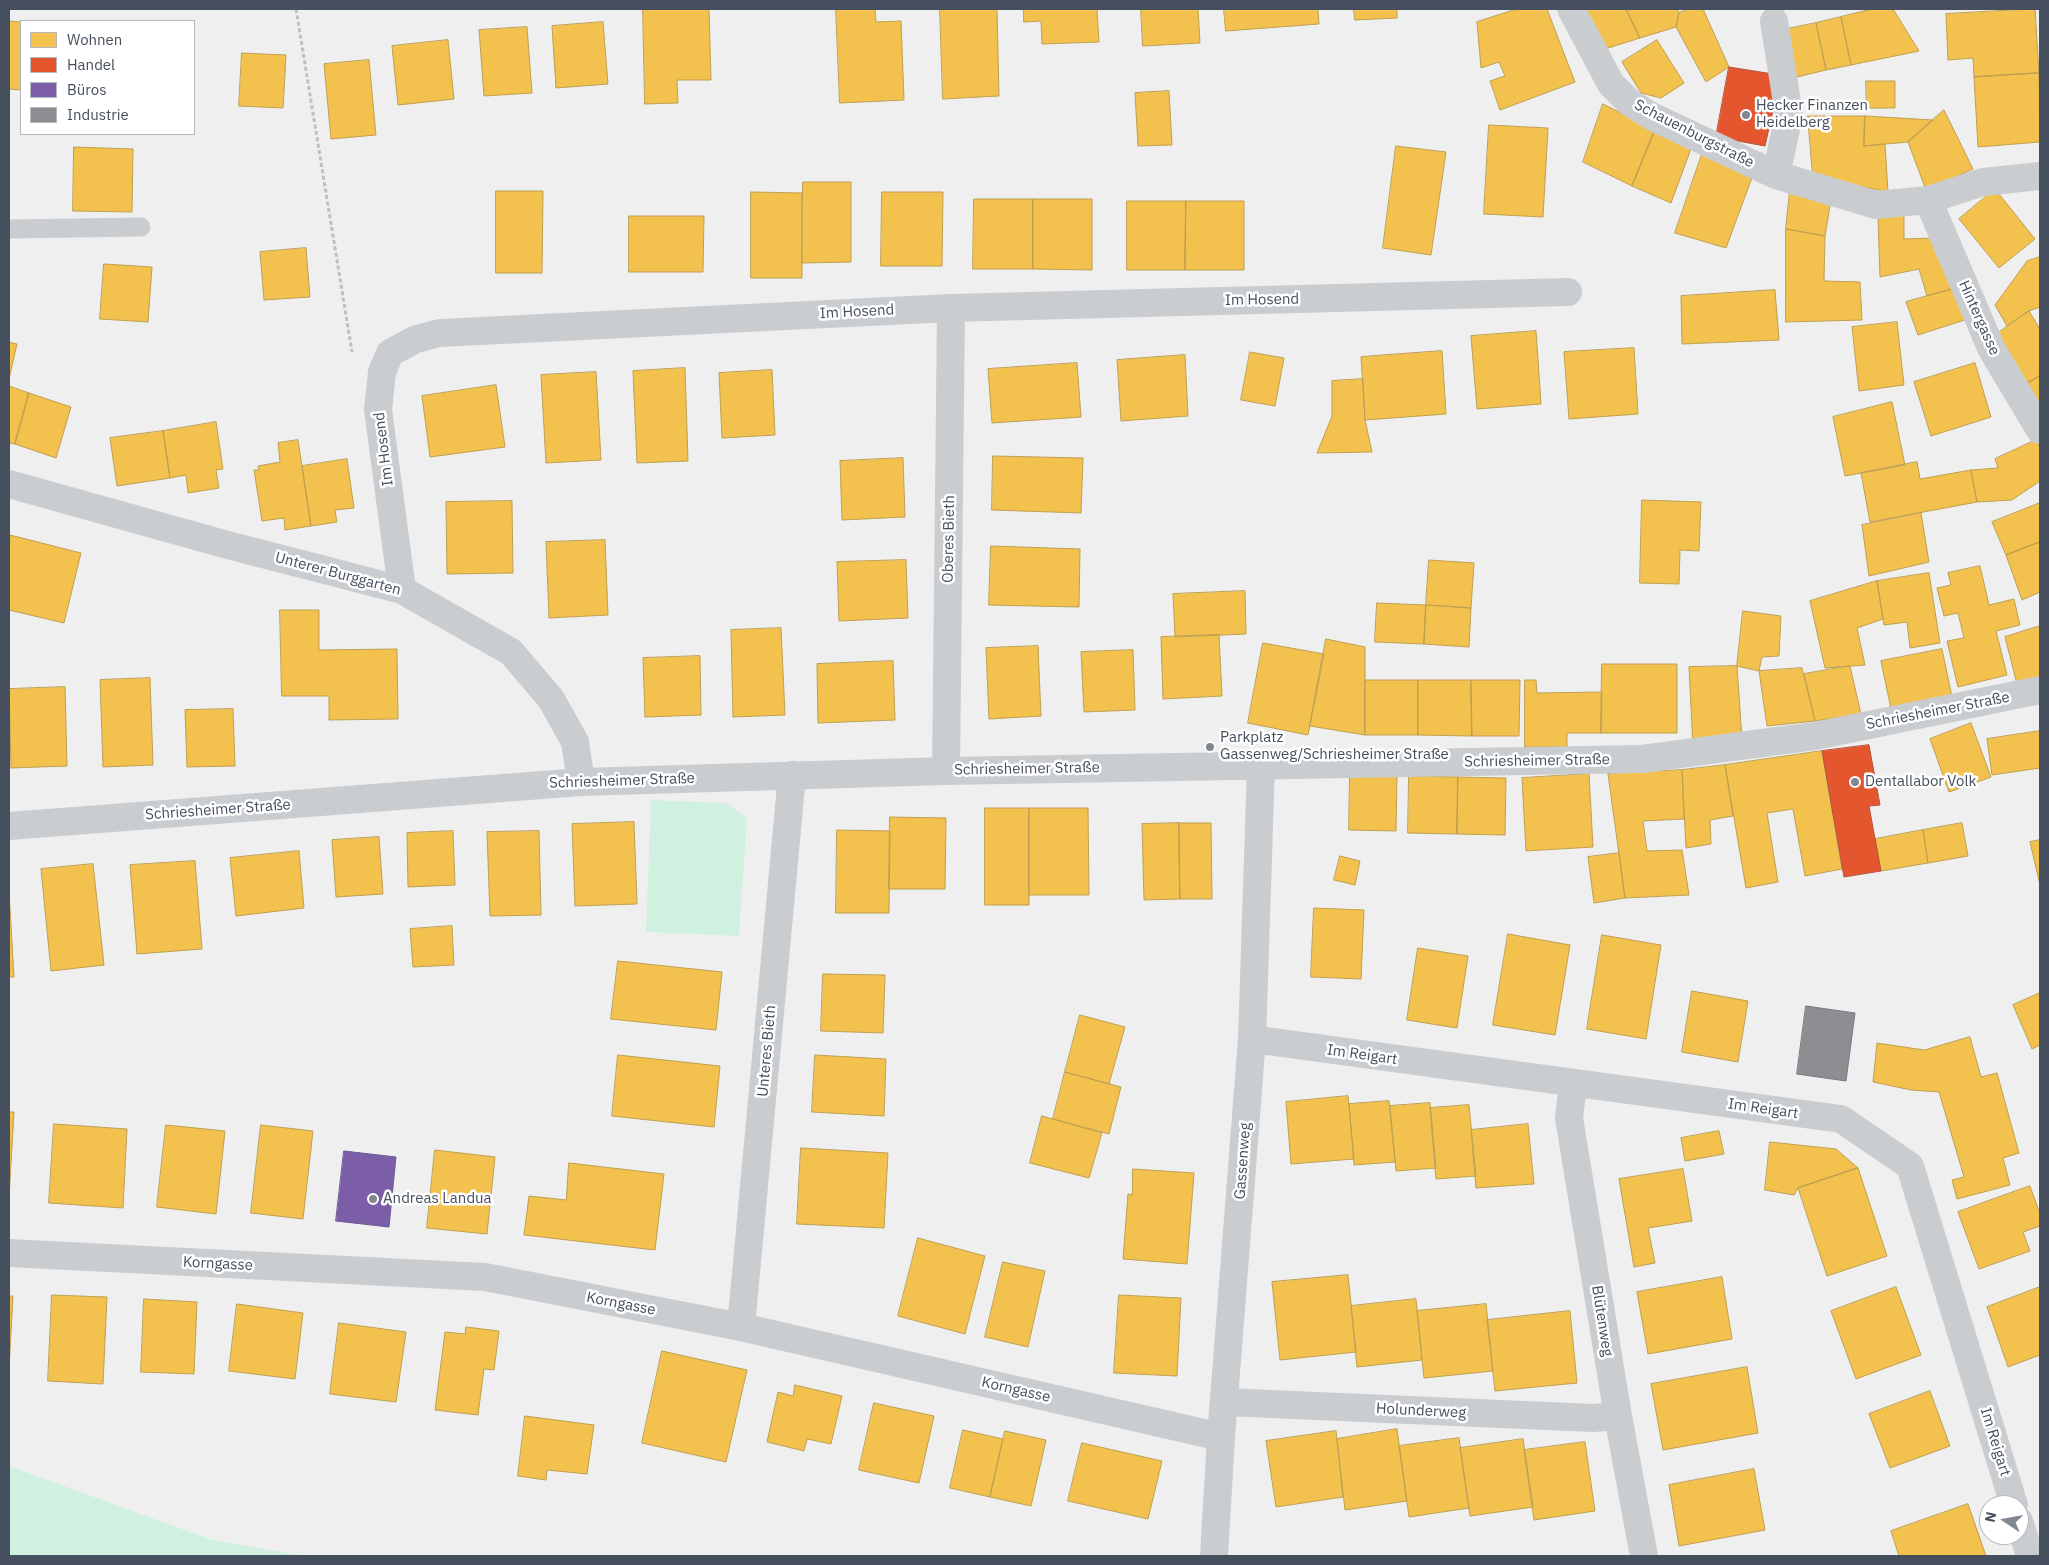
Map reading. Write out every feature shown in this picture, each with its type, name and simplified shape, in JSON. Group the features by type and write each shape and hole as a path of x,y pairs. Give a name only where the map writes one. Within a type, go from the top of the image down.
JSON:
{"street":[{"name":"Schauenburgstraße","path":"1571,9 1611,84 1629,102 1651,116 1776,175 1876,205 1928,200 1983,182 2040,176"},
{"path":"1774,21 1789,115 1776,175"},
{"name":"Hintergasse","path":"1928,200 1992,350 2040,430"},
{"name":"Im Hosend","path":"402,590 378,410 382,372 390,353 416,339 440,333 951,308 1568,292"},
{"name":"Oberes Bieth","path":"946,771 951,308"},
{"name":"Unterer Burggarten","path":"9,484 224,544 402,590 511,652 551,699 575,742 581,782"},
{"name":"Schriesheimer Straße","path":"9,826 581,782 946,771 1642,759 1815,736 2040,690"},
{"name":"Gassenweg","path":"1214,1556 1221,1436 1252,1039 1261,765"},
{"name":"Unteres Bieth","path":"741,1327 792,775"},
{"name":"Im Reigart","path":"1252,1039 1841,1120 1910,1166 2011,1495"},
{"name":"Blütenweg","path":"1573,1084 1569,1118 1618,1416 1644,1556"},
{"name":"Korngasse","path":"9,1253 485,1278 741,1327 1221,1436"},
{"name":"Holunderweg","path":"1225,1402 1593,1418 1618,1416"}],"lane":[{"path":"9,230 141,227"}],"path":[{"path":"296,9 352,353"}],"green space":[{"path":"651,800 726,803 747,818 739,936 646,932"},
{"path":"9,1466 212,1540 306,1556 9,1556"}],"building: Wohnen":[{"path":"643,9 709,9 711,80 677,80 678,103 645,104"},
{"path":"836,9 875,9 876,22 901,21 904,100 840,103"},
{"path":"940,9 997,9 999,96 943,99"},
{"path":"1024,9 1097,9 1099,42 1042,44 1041,21 1024,22"},
{"path":"1141,9 1198,9 1200,43 1143,46"},
{"path":"1224,9 1318,9 1319,24 1226,31"},
{"path":"1354,9 1397,9 1397,18 1355,20"},
{"path":"1517,9 1547,9 1575,82 1500,110 1490,81 1505,76 1499,62 1481,68 1477,22"},
{"path":"1584,9 1626,9 1640,38 1605,49"},
{"path":"1626,9 1677,9 1679,13 1676,27 1640,38"},
{"path":"1688,9 1703,9 1729,67 1706,82 1676,27 1679,13"},
{"path":"1872,9 1893,9 1919,51 1851,65 1841,17"},
{"path":"2035,9 2039,73 1974,77 1973,58 1948,60 1946,14"},
{"path":"1841,17 1851,65 1826,70 1816,23"},
{"path":"9,21 20,22 20,90 9,89"},
{"path":"603,22 608,84 556,88 552,26"},
{"path":"1816,23 1826,70 1793,78 1782,30"},
{"path":"527,27 532,93 484,96 479,30"},
{"path":"448,40 454,99 398,105 392,46"},
{"path":"1657,40 1684,83 1661,98 1641,93 1622,62"},
{"path":"242,53 286,55 283,108 239,106"},
{"path":"369,60 376,135 331,139 324,64"},
{"path":"2039,73 2040,142 1978,147 1974,77"},
{"path":"1866,81 1895,81 1895,108 1867,108"},
{"path":"1169,91 1172,145 1138,146 1135,93"},
{"path":"1603,104 1655,130 1632,186 1583,162"},
{"path":"1944,110 1973,169 1926,190 1908,142"},
{"path":"1808,116 1865,116 1864,146 1885,144 1888,192 1813,177"},
{"path":"1865,116 1933,120 1908,142 1864,146"},
{"path":"1489,125 1548,128 1543,217 1484,214"},
{"path":"1655,130 1692,146 1671,203 1632,186"},
{"path":"1396,146 1446,152 1431,255 1383,248"},
{"path":"74,147 133,149 132,212 73,211"},
{"path":"1703,151 1753,175 1726,248 1675,233"},
{"path":"803,182 851,182 851,262 802,263"},
{"path":"1995,189 2035,239 1999,268 1959,219"},
{"path":"496,191 543,191 542,273 496,273"},
{"path":"1790,191 1831,200 1825,236 1786,229"},
{"path":"751,192 802,193 802,278 751,278"},
{"path":"882,192 943,192 942,266 881,266"},
{"path":"974,199 1033,199 1033,269 973,269"},
{"path":"1033,199 1092,199 1092,270 1033,269"},
{"path":"1127,201 1186,201 1185,270 1127,270"},
{"path":"1186,201 1244,201 1244,270 1185,270"},
{"path":"1904,214 1904,239 1935,238 1956,288 1927,296 1919,269 1880,277 1878,217"},
{"path":"629,216 704,216 703,272 629,272"},
{"path":"1786,229 1825,236 1824,281 1860,282 1862,320 1786,322"},
{"path":"306,248 310,297 264,300 260,252"},
{"path":"2040,257 2040,307 2029,311 2007,326 1995,305 2027,261"},
{"path":"104,264 152,267 148,322 100,319"},
{"path":"1956,288 1971,318 1918,335 1906,302"},
{"path":"1775,290 1779,340 1682,344 1681,296"},
{"path":"2029,311 2040,329 2040,376 2022,386 1998,333"},
{"path":"1897,322 1904,385 1859,391 1852,327"},
{"path":"1536,331 1541,404 1477,409 1471,336"},
{"path":"9,342 17,344 9,379"},
{"path":"1634,348 1638,414 1569,419 1564,352"},
{"path":"1442,351 1446,414 1365,420 1361,357"},
{"path":"1250,352 1284,358 1275,406 1241,400"},
{"path":"1185,355 1188,416 1121,421 1117,360"},
{"path":"1077,363 1081,417 992,423 988,369"},
{"path":"1975,363 1991,417 1931,436 1914,382"},
{"path":"685,368 688,461 637,463 633,371"},
{"path":"772,370 775,435 722,438 719,373"},
{"path":"596,372 601,460 546,463 541,375"},
{"path":"2040,376 2040,411 2022,386"},
{"path":"1363,379 1365,420 1372,452 1317,453 1332,416 1332,381"},
{"path":"496,385 505,447 430,457 422,396"},
{"path":"9,386 29,393 15,444 9,443"},
{"path":"29,393 71,407 56,458 15,444"},
{"path":"1892,402 1905,465 1845,476 1833,417"},
{"path":"216,422 223,469 216,470 219,488 188,493 186,475 170,478 163,431"},
{"path":"163,431 170,478 117,486 110,438"},
{"path":"298,440 311,526 285,530 284,518 262,521 254,470 259,470 258,466 280,462 278,443"},
{"path":"2036,440 2040,448 2040,481 2012,500 1977,502 1971,470 1998,468 1995,459"},
{"path":"993,456 1083,458 1081,513 992,510"},
{"path":"903,458 905,517 842,520 840,461"},
{"path":"347,459 354,508 335,510 337,522 311,526 302,466"},
{"path":"1917,462 1920,479 1971,470 1977,502 1870,522 1861,473"},
{"path":"1642,500 1701,502 1699,551 1680,550 1679,584 1640,583"},
{"path":"512,501 513,573 447,574 446,502"},
{"path":"2040,503 2040,542 2006,555 1992,522"},
{"path":"1921,513 1929,562 1869,576 1862,525"},
{"path":"10,535 81,553 64,623 9,610"},
{"path":"605,540 608,615 549,618 546,542"},
{"path":"2040,542 2040,592 2022,600 2006,555"},
{"path":"991,546 1080,549 1079,607 989,605"},
{"path":"906,560 908,618 839,621 837,562"},
{"path":"1429,560 1474,563 1471,608 1426,605"},
{"path":"1980,566 1989,605 2014,599 2020,625 1996,631 2007,675 1958,687 1947,641 1964,638 1958,613 1944,616 1937,588 1951,585 1948,573"},
{"path":"1929,573 1940,643 1910,648 1907,622 1884,625 1877,581"},
{"path":"1877,581 1883,619 1857,628 1865,665 1825,668 1810,601"},
{"path":"1245,591 1246,634 1175,637 1173,594"},
{"path":"1377,603 1426,605 1424,644 1375,642"},
{"path":"1426,605 1471,608 1469,647 1424,644"},
{"path":"280,610 319,610 319,650 397,649 398,719 329,720 329,696 282,696"},
{"path":"1743,611 1781,616 1779,656 1762,657 1759,671 1737,666"},
{"path":"2040,626 2040,679 2017,684 2005,637"},
{"path":"781,628 785,715 733,717 731,630"},
{"path":"1219,635 1222,696 1163,699 1161,637"},
{"path":"1326,639 1365,647 1365,735 1310,726"},
{"path":"1263,643 1324,654 1308,735 1248,723"},
{"path":"1038,646 1041,716 989,719 986,648"},
{"path":"1942,649 1952,697 1891,709 1881,661"},
{"path":"1133,650 1135,710 1084,712 1081,652"},
{"path":"700,656 701,715 645,717 643,658"},
{"path":"893,661 895,720 818,723 817,664"},
{"path":"1602,664 1677,664 1677,733 1601,733"},
{"path":"1737,666 1742,739 1693,747 1689,667"},
{"path":"1850,666 1861,714 1815,721 1804,674"},
{"path":"1802,668 1815,721 1767,726 1759,671"},
{"path":"150,678 153,765 103,767 100,680"},
{"path":"1365,680 1418,680 1418,735 1365,735"},
{"path":"1418,680 1471,680 1472,736 1418,735"},
{"path":"1471,680 1520,680 1519,736 1472,736"},
{"path":"1525,680 1536,680 1537,693 1602,692 1601,733 1567,733 1567,747 1525,747"},
{"path":"65,687 67,766 11,768 9,689"},
{"path":"233,709 235,766 187,767 185,710"},
{"path":"1971,723 1991,777 1949,792 1930,739"},
{"path":"2040,731 2040,768 1992,775 1987,739"},
{"path":"1822,751 1842,869 1805,876 1793,809 1767,813 1778,882 1746,888 1725,765"},
{"path":"1725,765 1733,816 1710,820 1711,844 1686,848 1682,770"},
{"path":"1682,770 1684,819 1643,821 1647,851 1682,850 1689,895 1625,898 1608,774"},
{"path":"1350,774 1397,775 1396,831 1349,830"},
{"path":"1589,774 1593,847 1526,851 1522,778"},
{"path":"1409,776 1458,777 1457,834 1408,833"},
{"path":"1458,777 1506,778 1505,835 1457,834"},
{"path":"985,808 1029,808 1029,905 985,905"},
{"path":"1029,808 1088,808 1089,895 1029,895"},
{"path":"890,817 946,818 945,889 889,889"},
{"path":"634,822 637,904 575,906 572,824"},
{"path":"1179,823 1211,823 1212,899 1180,899"},
{"path":"1179,823 1180,899 1144,900 1142,824"},
{"path":"1962,823 1968,856 1928,863 1923,830"},
{"path":"837,830 890,831 889,913 836,913"},
{"path":"1923,830 1928,863 1881,871 1875,839"},
{"path":"453,831 455,885 408,887 407,833"},
{"path":"539,831 541,915 490,916 487,832"},
{"path":"379,837 383,894 336,897 332,840"},
{"path":"2040,840 2040,885 2030,842"},
{"path":"299,851 304,908 236,916 230,858"},
{"path":"1619,853 1625,898 1594,903 1588,857"},
{"path":"1340,856 1360,861 1355,885 1334,880"},
{"path":"195,861 202,949 137,954 130,865"},
{"path":"93,864 104,965 51,971 41,869"},
{"path":"9,891 14,977 9,977"},
{"path":"1314,908 1364,910 1361,979 1311,977"},
{"path":"452,926 454,965 413,967 410,929"},
{"path":"1508,934 1570,945 1555,1035 1493,1025"},
{"path":"1602,935 1661,945 1646,1039 1587,1029"},
{"path":"1418,948 1468,956 1457,1028 1407,1020"},
{"path":"618,961 722,972 716,1030 611,1019"},
{"path":"823,974 885,975 883,1033 821,1031"},
{"path":"1692,991 1748,1001 1738,1062 1682,1052"},
{"path":"2040,993 2040,1045 2032,1049 2013,1005"},
{"path":"1080,1015 1125,1027 1109,1084 1065,1072"},
{"path":"1970,1037 1981,1077 1997,1073 2019,1153 2003,1158 2010,1185 1957,1199 1952,1180 1964,1177 1939,1092 1911,1090 1873,1082 1877,1043 1924,1050"},
{"path":"618,1055 720,1066 714,1127 612,1116"},
{"path":"815,1055 886,1059 884,1116 812,1112"},
{"path":"1065,1072 1121,1087 1109,1134 1053,1119"},
{"path":"1348,1096 1354,1159 1291,1164 1286,1102"},
{"path":"1389,1101 1395,1162 1354,1165 1349,1104"},
{"path":"1430,1103 1436,1168 1396,1171 1390,1106"},
{"path":"1469,1105 1476,1176 1436,1179 1430,1108"},
{"path":"9,1112 14,1112 9,1198"},
{"path":"1042,1116 1102,1133 1089,1178 1030,1163"},
{"path":"54,1124 127,1129 123,1208 49,1203"},
{"path":"1528,1124 1534,1184 1476,1188 1471,1130"},
{"path":"166,1125 225,1131 216,1214 157,1207"},
{"path":"261,1125 313,1131 303,1219 251,1213"},
{"path":"1719,1131 1724,1154 1685,1161 1681,1138"},
{"path":"1770,1142 1836,1149 1858,1168 1798,1188 1794,1195 1765,1190"},
{"path":"801,1148 888,1153 884,1228 797,1224"},
{"path":"435,1150 495,1157 487,1234 427,1228"},
{"path":"569,1163 664,1174 655,1250 524,1235 529,1196 566,1200"},
{"path":"1858,1168 1887,1256 1827,1276 1798,1188"},
{"path":"1133,1169 1194,1173 1187,1264 1123,1259 1128,1194 1132,1195"},
{"path":"1683,1169 1692,1221 1648,1228 1655,1263 1634,1267 1619,1179"},
{"path":"2030,1186 2040,1214 2040,1226 2023,1232 2030,1251 1979,1269 1958,1212"},
{"path":"918,1238 985,1256 965,1334 898,1316"},
{"path":"1003,1262 1045,1271 1028,1347 985,1337"},
{"path":"1348,1275 1356,1352 1280,1360 1272,1282"},
{"path":"1722,1277 1732,1339 1648,1354 1637,1292"},
{"path":"1896,1287 1921,1355 1856,1379 1831,1311"},
{"path":"2040,1287 2040,1355 2008,1367 1987,1307"},
{"path":"52,1295 107,1297 103,1384 48,1381"},
{"path":"1119,1295 1181,1298 1177,1376 1114,1373"},
{"path":"9,1296 13,1296 9,1369"},
{"path":"144,1299 197,1302 194,1374 141,1372"},
{"path":"1416,1299 1422,1360 1357,1367 1351,1306"},
{"path":"237,1304 303,1313 295,1379 229,1371"},
{"path":"1486,1304 1493,1371 1424,1378 1417,1311"},
{"path":"1570,1311 1577,1383 1495,1391 1487,1320"},
{"path":"339,1323 406,1332 396,1402 330,1394"},
{"path":"466,1327 499,1331 494,1370 484,1369 478,1415 435,1410 445,1332 465,1334"},
{"path":"662,1351 747,1370 726,1462 642,1443"},
{"path":"1747,1367 1758,1433 1663,1450 1651,1384"},
{"path":"795,1385 842,1396 831,1444 807,1439 804,1451 767,1442 778,1392 793,1396"},
{"path":"1930,1391 1950,1446 1890,1468 1869,1414"},
{"path":"874,1403 934,1416 919,1483 859,1470"},
{"path":"525,1416 594,1425 587,1474 547,1470 546,1480 518,1476"},
{"path":"1397,1429 1407,1501 1345,1510 1337,1439"},
{"path":"963,1430 1003,1439 990,1497 950,1488"},
{"path":"1005,1431 1046,1440 1031,1506 990,1497"},
{"path":"1336,1431 1343,1497 1276,1507 1266,1441"},
{"path":"1459,1438 1469,1508 1409,1517 1399,1446"},
{"path":"1523,1439 1533,1507 1470,1516 1460,1448"},
{"path":"1585,1442 1595,1511 1534,1520 1524,1450"},
{"path":"1082,1443 1162,1461 1148,1519 1068,1501"},
{"path":"1754,1469 1765,1530 1679,1546 1669,1485"},
{"path":"1968,1504 1979,1536 1979,1545 1982,1545 1986,1556 1899,1556 1891,1531"}],"building: Handel":[{"name":"Hecker Finanzen Heidelberg","path":"1729,67 1773,74 1777,93 1765,146 1716,137"},
{"path":"1869,745 1880,805 1869,806 1881,871 1844,877 1822,751"}],"building: Büros":[{"path":"344,1151 396,1157 389,1227 336,1221"}],"building: Industrie":[{"path":"1806,1006 1855,1013 1846,1081 1797,1074"}],"place":[{"name":"Hecker Finanzen Heidelberg","path":"1746,115"},
{"name":"Parkplatz Gassenweg/Schriesheimer Straße","path":"1210,747"},
{"name":"Dentallabor Volk","path":"1855,782"},
{"name":"Andreas Landua","path":"373,1199"}]}
